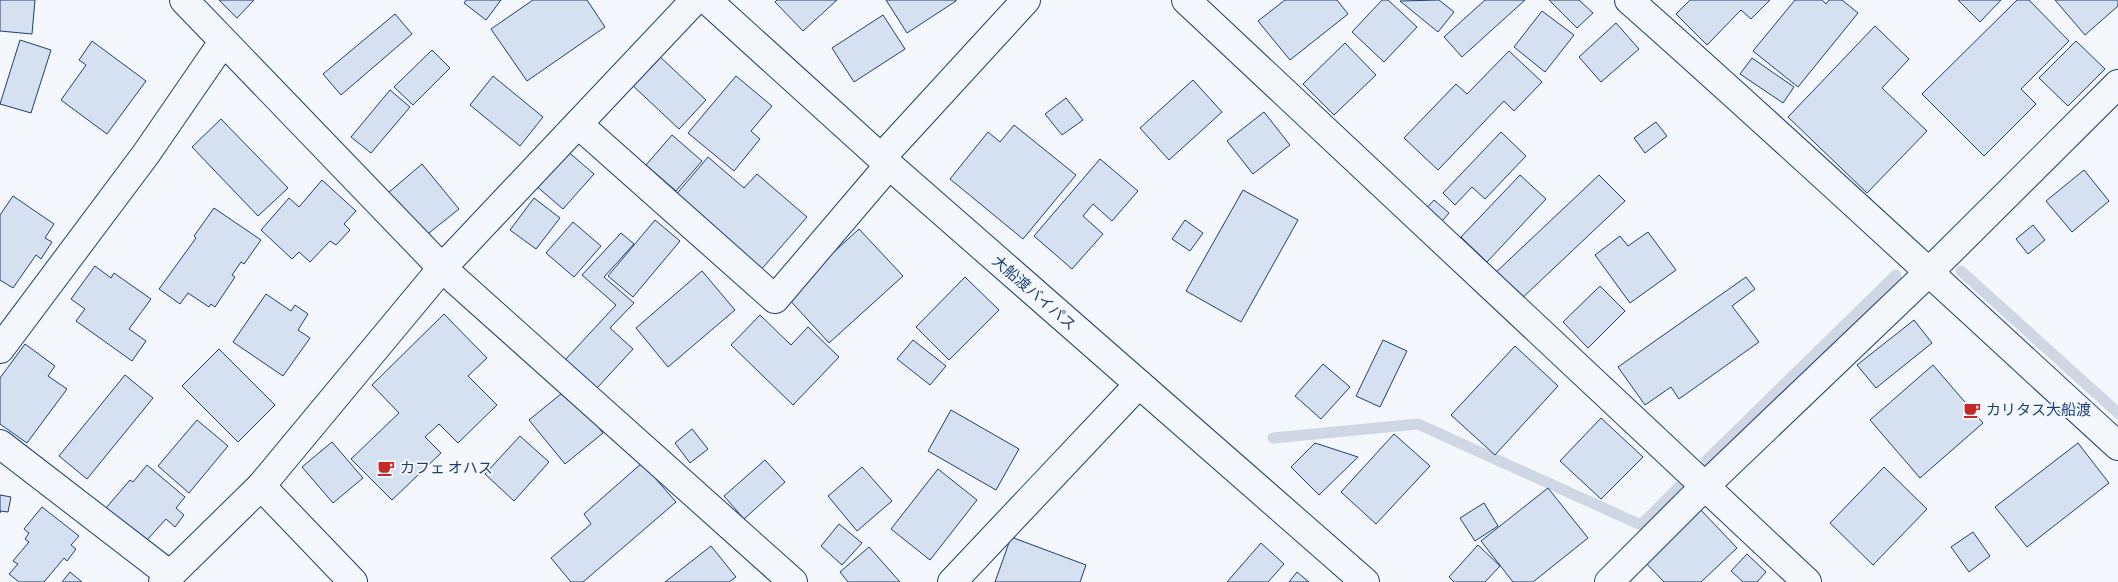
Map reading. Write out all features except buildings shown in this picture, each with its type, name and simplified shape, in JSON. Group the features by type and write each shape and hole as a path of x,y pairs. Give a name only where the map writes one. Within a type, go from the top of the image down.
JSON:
{"main road":[{"path":"184,0 442,268 793,582"},
{"path":"0,444 166,578 260,486 442,268 695,0"},
{"name":"大船渡バイパス","path":"707,0 885,162 1365,582"},
{"path":"578,124 775,299 885,162 1026,0"},
{"path":"1186,0 1807,582"},
{"path":"1629,0 1782,136 1928,273 2118,446"},
{"path":"0,349 146,154 223,42"},
{"path":"1609,582 1928,273 2118,84"},
{"path":"952,582 1139,384"},
{"path":"260,486 353,582"}],"waterway":[{"path":"1961,271 2118,413"},
{"path":"1706,461 1896,275"},
{"path":"1273,438 1418,424 1641,525 1679,487"}],"place":[{"name":"カリタス大船渡","path":"1972,410"},
{"name":"カフェ オハス","path":"386,468"}]}
